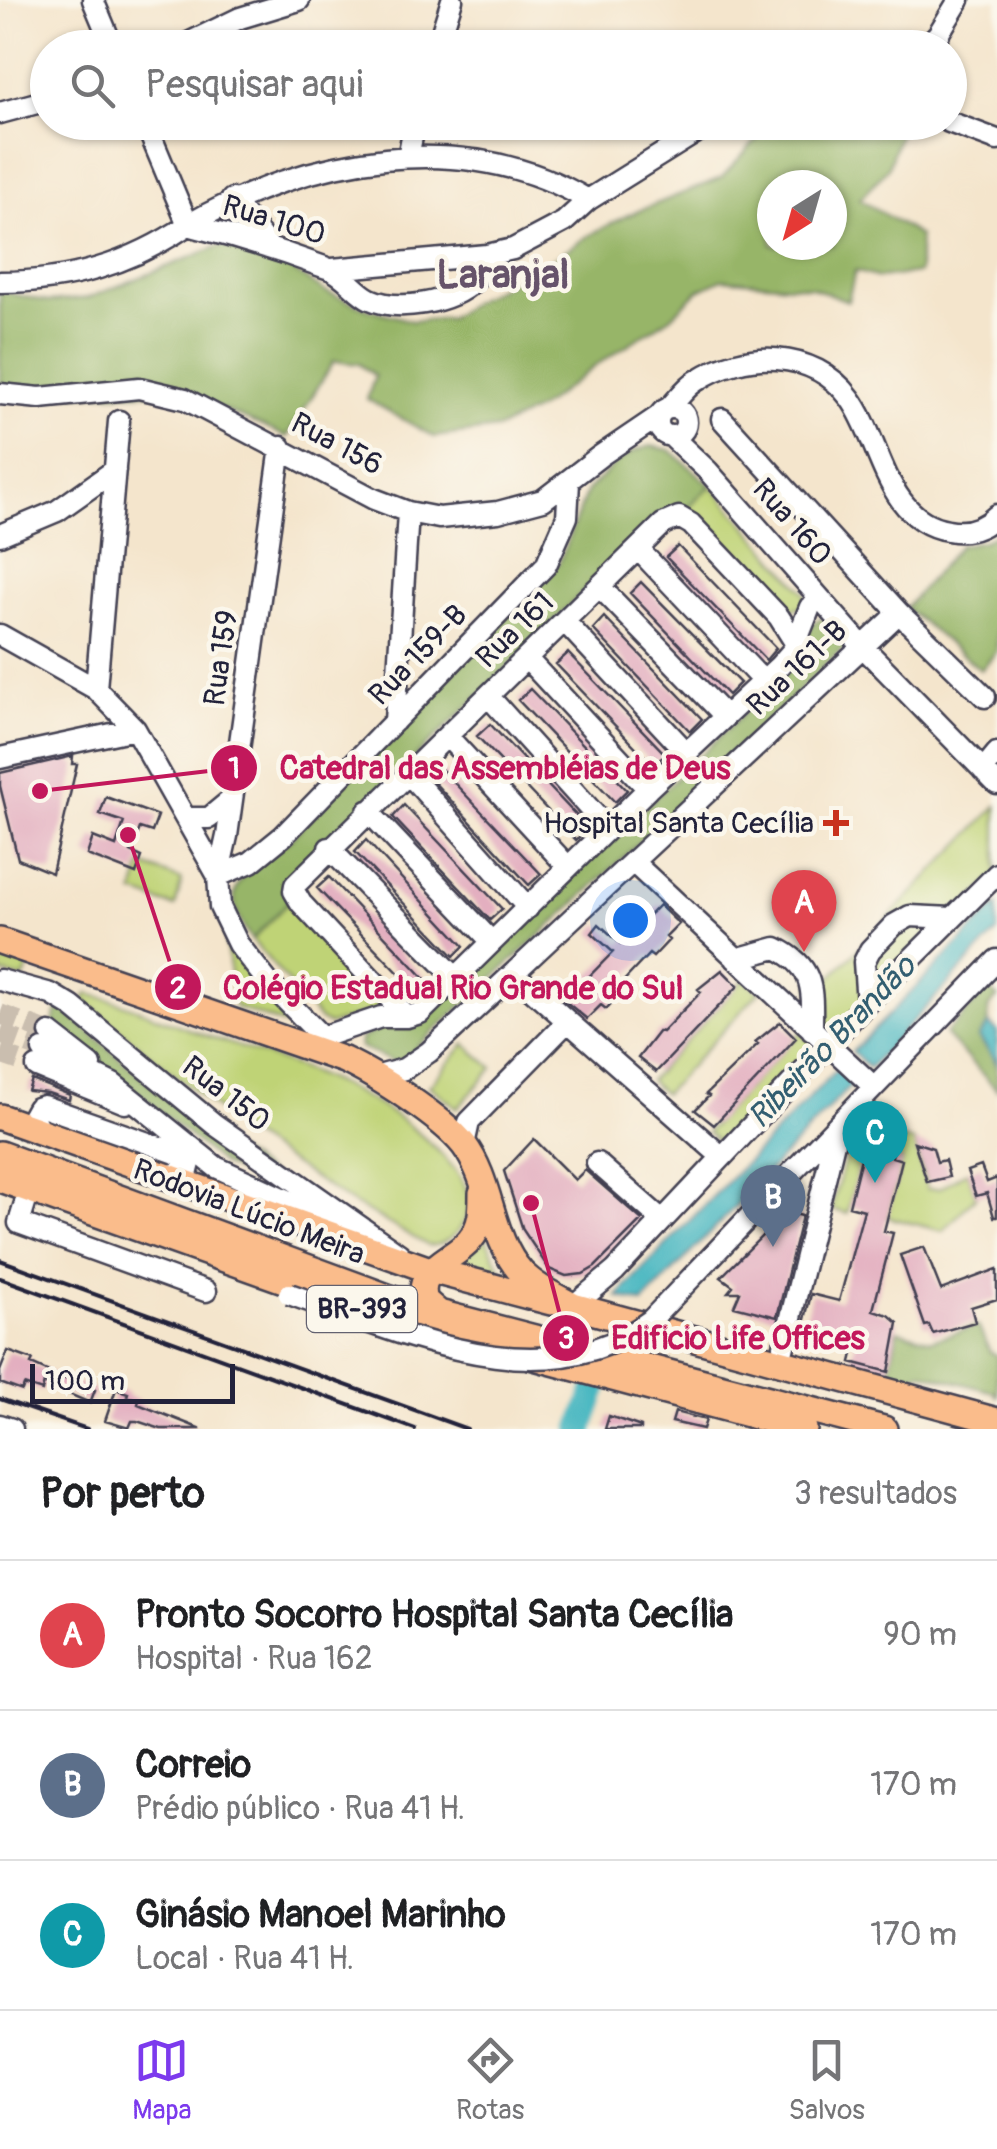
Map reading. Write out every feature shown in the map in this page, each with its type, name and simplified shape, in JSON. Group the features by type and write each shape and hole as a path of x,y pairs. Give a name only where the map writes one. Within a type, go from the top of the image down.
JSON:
{"main road":[{"path":"0,941 323,1045 375,1077 464,1145 517,1268 569,1305"},
{"path":"0,1117 164,1176 288,1210 422,1267 997,1421"},
{"name":"Rodovia Lúcio Meira","path":"0,1154 376,1294 566,1357"},
{"name":"Rodovia Lúcio Meira","path":"0,1179 400,1321 884,1429"},
{"path":"422,1267 461,1249 476,1232 482,1209 482,1180"},
{"path":"262,1249 280,1242 288,1210"},
{"path":"422,1267 423,1294 441,1315"},
{"name":"Rodovia Lúcio Meira","path":"630,1373 804,1429"}],"street":[{"path":"93,0 106,30"},
{"path":"215,30 299,0"},
{"path":"443,30 452,0"},
{"path":"941,30 958,0"},
{"path":"0,112 30,104"},
{"path":"967,129 997,140"},
{"path":"153,140 188,225 232,199 317,168 360,160 408,157 480,164 539,176 588,200"},
{"path":"408,157 411,140"},
{"path":"332,269 513,250 564,222 588,200 683,140"},
{"path":"232,199 266,244"},
{"name":"Rua 100","path":"0,282 44,282 92,271 130,259 188,225 266,244 301,261 332,269 367,298 385,305 447,297 474,282 488,255"},
{"name":"Rua 156","path":"0,394 40,398 139,388 186,399 374,499 438,518 468,517 544,500 630,435 672,423 694,382 712,372 767,357 798,360 825,374 850,398 896,493 921,518 954,532 975,530 997,515"},
{"path":"722,419 899,613 985,698"},
{"path":"96,689 118,421"},
{"name":"Rua 160","path":"672,423 815,604 990,777"},
{"name":"Rua 159","path":"218,876 281,447"},
{"path":"0,534 44,518 115,470"},
{"name":"Rua 159-B","path":"218,876 234,872 268,850 546,566 567,517 569,482"},
{"path":"544,500 558,540"},
{"path":"394,720 408,512"},
{"name":"Rua 161","path":"408,1017 301,903 294,891 298,880 668,520 685,519 779,617 796,644"},
{"path":"638,550 764,681"},
{"path":"601,588 725,716"},
{"path":"0,635 96,689 135,728 218,876 220,907 238,944 323,1045 381,1017 420,1013 686,752 764,681 796,644 815,604"},
{"path":"779,617 793,618 815,604"},
{"name":"Rua 161-B","path":"375,1077 396,1073 421,1058 899,613"},
{"path":"566,622 686,752"},
{"path":"528,660 648,789"},
{"path":"489,697 608,828"},
{"path":"0,758 135,728"},
{"path":"447,736 568,868"},
{"path":"990,777 997,752"},
{"path":"408,773 528,908"},
{"path":"186,818 209,818 232,799"},
{"path":"368,810 492,942"},
{"path":"329,848 456,978"},
{"path":"634,862 870,1083"},
{"path":"569,1305 615,1272 867,1002 997,874"},
{"path":"867,1002 866,956 894,924 910,916 952,918"},
{"path":"736,959 776,948 802,967 812,988 827,1044"},
{"path":"159,1238 289,1294 419,1337 496,1357 555,1358 589,1350 623,1338 651,1320 838,1124 870,1083 997,960"},
{"path":"514,974 721,1156"},
{"name":"Rua 150","path":"0,980 52,994 72,1006 214,1124 422,1267"},
{"path":"464,1145 469,1122 566,1022"},
{"path":"146,1112 43,1050 113,1084 216,1167 288,1210"},
{"path":"780,1362 838,1124"},
{"path":"597,1163 662,1220"},
{"path":"29,1190 18,1223 206,1291"},
{"path":"0,1425 12,1429"}],"green space":[{"path":"757,140 897,140 888,168 860,199 919,236 919,273 879,278 855,271 848,301 811,287 722,279 699,290 671,317 598,364 540,408 497,429 434,437 367,399 375,376 359,364 334,361 287,437 183,392 30,395 0,382 0,291 49,302 88,298 219,246 261,250 326,292 369,309 412,321 449,318 626,216 721,178"},
{"path":"651,446 670,450 711,485 686,510 671,509 659,516 482,693 291,875 285,885 289,901 252,940 235,906 239,883 288,841 559,563 587,491 618,461"},
{"path":"711,485 805,593 802,606 782,609 686,510"},
{"path":"997,533 997,651 981,670 905,608 960,545 984,541"},
{"path":"819,619 826,621 848,644 568,910 403,1060 393,1062 360,1047 361,1038 382,1028 411,1028 419,1023 800,660 808,632"},
{"path":"997,806 997,874 828,1045 812,1030 810,965 828,980"},
{"path":"142,865 182,880 175,907 134,893"},
{"path":"289,901 384,1008 329,1025 320,1020 252,940"},
{"path":"225,937 255,982 292,1023 291,1027 235,1007"},
{"path":"0,953 30,965 23,979 0,973"},
{"path":"744,979 759,992 664,1094 649,1081"},
{"path":"990,988 997,998 988,1008 989,1024 979,1037 997,1064 997,1090 945,1034"},
{"path":"88,994 299,1068 396,1116 425,1138 460,1177 469,1205 462,1225 446,1241 429,1246 352,1203 247,1134 86,1002"},
{"path":"59,1006 200,1126 271,1175 272,1187 223,1165 53,1022"},
{"path":"801,1032 814,1044 720,1144 707,1132"},
{"path":"465,1044 493,1068 458,1108 429,1086"},
{"path":"855,1125 876,1131 871,1151 863,1150 847,1214 831,1209"},
{"path":"896,1137 914,1142 927,1189 940,1188 967,1171 976,1196 943,1231 887,1217 902,1160 892,1157"},
{"path":"486,1239 502,1272 515,1285 449,1267"},
{"path":"978,1326 990,1352 997,1355 997,1396 921,1372 910,1378 889,1372 898,1330 931,1340"}],"water":[{"path":"997,905 997,932 869,1068 852,1052"},
{"path":"989,1024 997,1031 997,1064 979,1037"},
{"path":"837,1069 853,1083 643,1303 618,1297 629,1283"}],"building":[{"path":"678,546 776,648 766,660 666,557"},
{"path":"641,582 740,683 728,695 630,593"},
{"path":"604,617 702,719 690,731 593,629"},
{"path":"568,653 665,754 653,765 556,664"},
{"path":"530,689 627,790 615,802 518,700"},
{"path":"490,724 588,828 576,840 477,736"},
{"path":"73,756 72,764 77,764 52,873 18,859 0,773"},
{"path":"442,770 541,874 529,885 432,780"},
{"path":"106,797 158,816 152,832 140,828 131,852 142,857 136,874 87,855 93,837 116,846 124,822 100,814"},
{"path":"404,805 502,909 490,920 393,817"},
{"path":"366,840 464,946 454,956 355,852"},
{"path":"329,877 428,982 417,992 317,888"},
{"path":"659,905 679,924 666,937 669,940 653,957 649,954 618,987 623,991 606,1009 601,1005 587,1019 565,1001 613,952 592,933 599,924 621,944"},
{"path":"722,970 738,986 656,1072 638,1058 659,1031 701,992 698,989"},
{"path":"780,1022 796,1038 714,1125 695,1110 709,1096 706,1094 758,1044 755,1042"},
{"path":"32,1080 70,1095 69,1100 28,1091"},
{"path":"876,1131 896,1137 892,1157 902,1160 884,1231 893,1233 873,1310 898,1323 889,1372 851,1362 856,1342 803,1328 811,1294 839,1301 864,1210 849,1206 863,1150 871,1151"},
{"path":"534,1139 575,1180 585,1170 642,1220 583,1274 566,1276 549,1269 523,1230 504,1171"},
{"path":"914,1142 933,1148 937,1162 945,1160 949,1177 927,1182"},
{"path":"981,1166 987,1182 997,1178 997,1217 987,1193 976,1196 967,1171"},
{"path":"786,1212 802,1216 777,1317 734,1306 740,1292 728,1292 733,1286 721,1277"},
{"path":"924,1247 941,1290 997,1269 997,1299 971,1307 975,1322 933,1334 929,1325 925,1326 900,1255"},
{"path":"8,1351 95,1390 90,1403 44,1383 42,1391 24,1385 22,1391 0,1383"},
{"path":"116,1389 139,1400 138,1404 201,1429 161,1429 137,1421 132,1421 129,1428 105,1421"},
{"path":"675,1412 706,1420 703,1429 672,1422"},
{"path":"609,1416 641,1427 641,1429 605,1429"}],"waterway":[{"name":"Ribeirão Brandão","path":"581,1429 596,1387"}],"tunnel":[{"path":"0,1014 50,1033"},
{"path":"0,1034 43,1050"},
{"path":"0,1054 37,1067"}],"railway":[{"path":"0,1260 467,1429"},
{"path":"0,1278 415,1429"},
{"path":"0,1399 87,1429"}],"place":[{"name":"Catedral das Assembléias de Deus","path":"40,791"},
{"name":"Hospital Santa Cecília","path":"836,823"},
{"name":"Colégio Estadual Rio Grande do Sul","path":"128,835"},
{"name":"Pronto Socorro Hospital Santa Cecília","path":"804,952"},
{"name":"Ginásio Manoel Marinho","path":"875,1183"},
{"name":"Edificio Life Offices","path":"531,1203"},
{"name":"Correio","path":"773,1247"}],"district":[{"name":"Laranjal","path":"503,275"}]}
